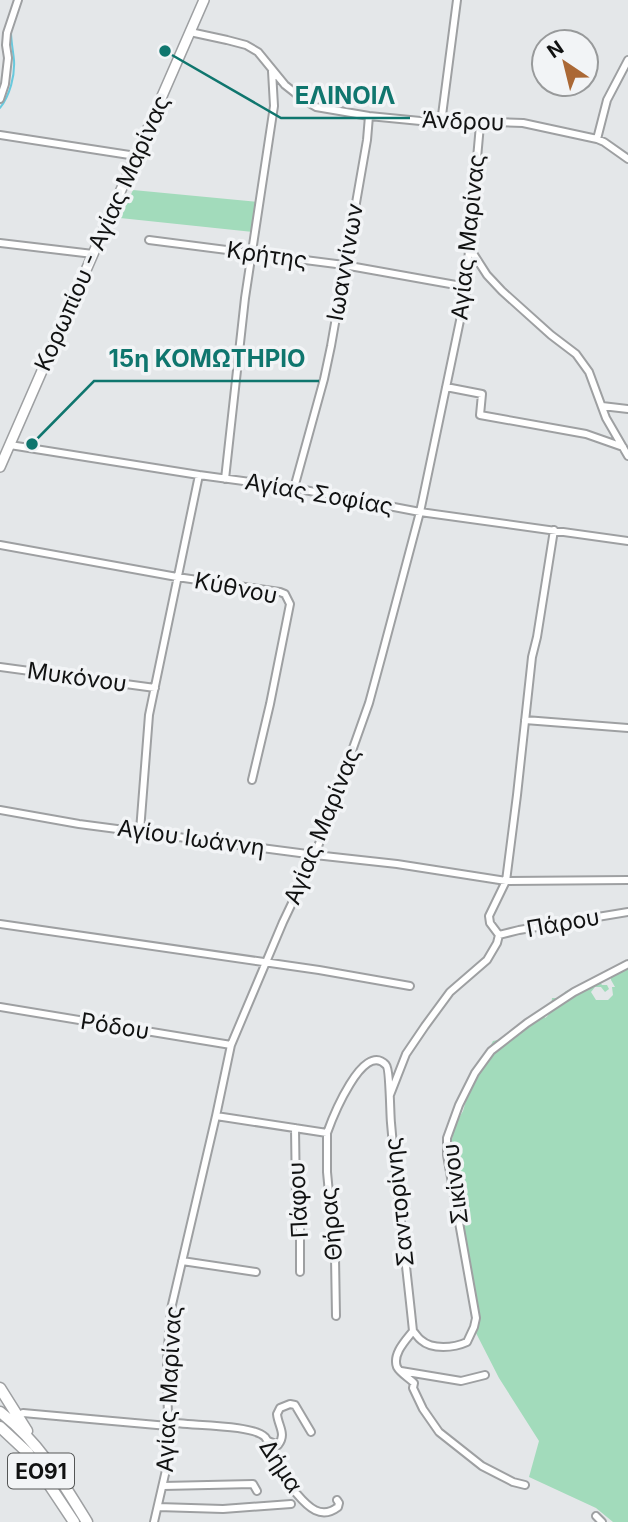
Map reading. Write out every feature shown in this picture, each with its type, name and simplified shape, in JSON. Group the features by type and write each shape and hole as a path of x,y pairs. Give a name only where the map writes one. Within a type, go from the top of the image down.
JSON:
{"main road":[{"name":"Κορωπίου - Αγίας Μαρίνας","path":"0,467 204,0"},
{"path":"0,1388 36,1446"},
{"name":"ΕΟ91","path":"0,1412 36,1446 88,1522"},
{"name":"ΕΟ91","path":"0,1427 28,1453 74,1522"}],"street":[{"path":"0,99 8,58 3,45 18,0"},
{"path":"441,123 457,0"},
{"name":"Άνδρου","path":"190,32 246,45 258,52 285,85 316,107 369,116 441,123 523,123 597,139 628,159"},
{"path":"597,139 607,100 628,60"},
{"path":"225,479 251,252 274,106 272,71"},
{"name":"Ιωαννίνων","path":"294,488 324,379 369,116"},
{"name":"Αγίας Μαρίνας","path":"154,1522 166,1470 167,1360 171,1309 226,1062 266,962 315,855 369,703 420,512 467,287 468,247 480,125"},
{"path":"0,135 136,156"},
{"name":"Κρήτης","path":"149,240 344,265 467,287"},
{"path":"0,243 93,254"},
{"path":"468,247 502,291 576,354 589,372 606,418 628,456"},
{"path":"446,387 482,394 480,415 586,434 625,447"},
{"path":"602,406 628,410"},
{"name":"Αγίας Σοφίας","path":"10,445 294,488 420,512 628,541"},
{"path":"140,831 149,715 199,475"},
{"path":"389,1096 406,1055 425,1026 450,992 486,960 497,943 499,935 490,923 489,916 506,881 531,657 537,637 554,530"},
{"name":"Κύθνου","path":"0,545 177,577 280,592 288,598 290,604 252,780"},
{"name":"Μυκόνου","path":"0,667 155,688"},
{"path":"525,720 628,728"},
{"name":"Αγίου Ιωάννη","path":"0,810 79,824 397,863 506,881 628,880"},
{"name":"Πάρου","path":"499,935 628,912"},
{"path":"0,924 319,970 410,986"},
{"name":"Σικίνου","path":"413,1331 421,1341 429,1345 450,1347 467,1342 474,1327 476,1318 450,1180 447,1138 475,1073 491,1052 527,1023 574,992 628,964"},
{"name":"Ρόδου","path":"0,1007 231,1045"},
{"name":"Σαντορίνης","path":"327,1133 337,1106 361,1068 368,1064 385,1064 389,1069 399,1214 413,1331"},
{"path":"216,1115 327,1133"},
{"name":"Πάφου","path":"295,1128 300,1272"},
{"name":"Θήρας","path":"327,1133 336,1316"},
{"path":"182,1261 256,1272"},
{"path":"413,1331 400,1349 396,1363 414,1383 413,1388 423,1409 439,1432 482,1466 513,1482 525,1485"},
{"path":"400,1370 461,1381 485,1375"},
{"path":"267,1440 278,1445 281,1441 283,1434 276,1414 279,1408 290,1404 295,1405 311,1433"},
{"name":"Δήμα","path":"17,1416 23,1413 255,1431 267,1440 283,1478 306,1505 316,1512 330,1512 338,1507 337,1500"},
{"path":"163,1486 253,1484 257,1491"},
{"path":"158,1507 223,1509 291,1504"},
{"path":"596,1517 602,1522"}],"green space":[{"path":"133,190 258,202 253,232 120,218"},
{"path":"628,966 628,1522 613,1522 596,1508 529,1477 539,1441 499,1378 476,1333 476,1299 454,1184 451,1143 471,1083 493,1041 502,1039 508,1033 512,1038 517,1036 515,1033 531,1026 530,1023 544,1015 545,1018 550,1012 552,998 559,998 566,991 575,988 580,990 600,982 609,989 605,992 601,987 595,987 591,992 596,1000 608,1000 613,995 612,987 615,987 610,970 617,967 621,972"}],"waterway":[{"path":"0,108 9,91 14,72 11,31"}],"place":[{"name":"ΕΛΙΝΟΙΛ","path":"165,51"},
{"name":"15η ΚΟΜΩΤΗΡΙΟ","path":"32,444"}]}
